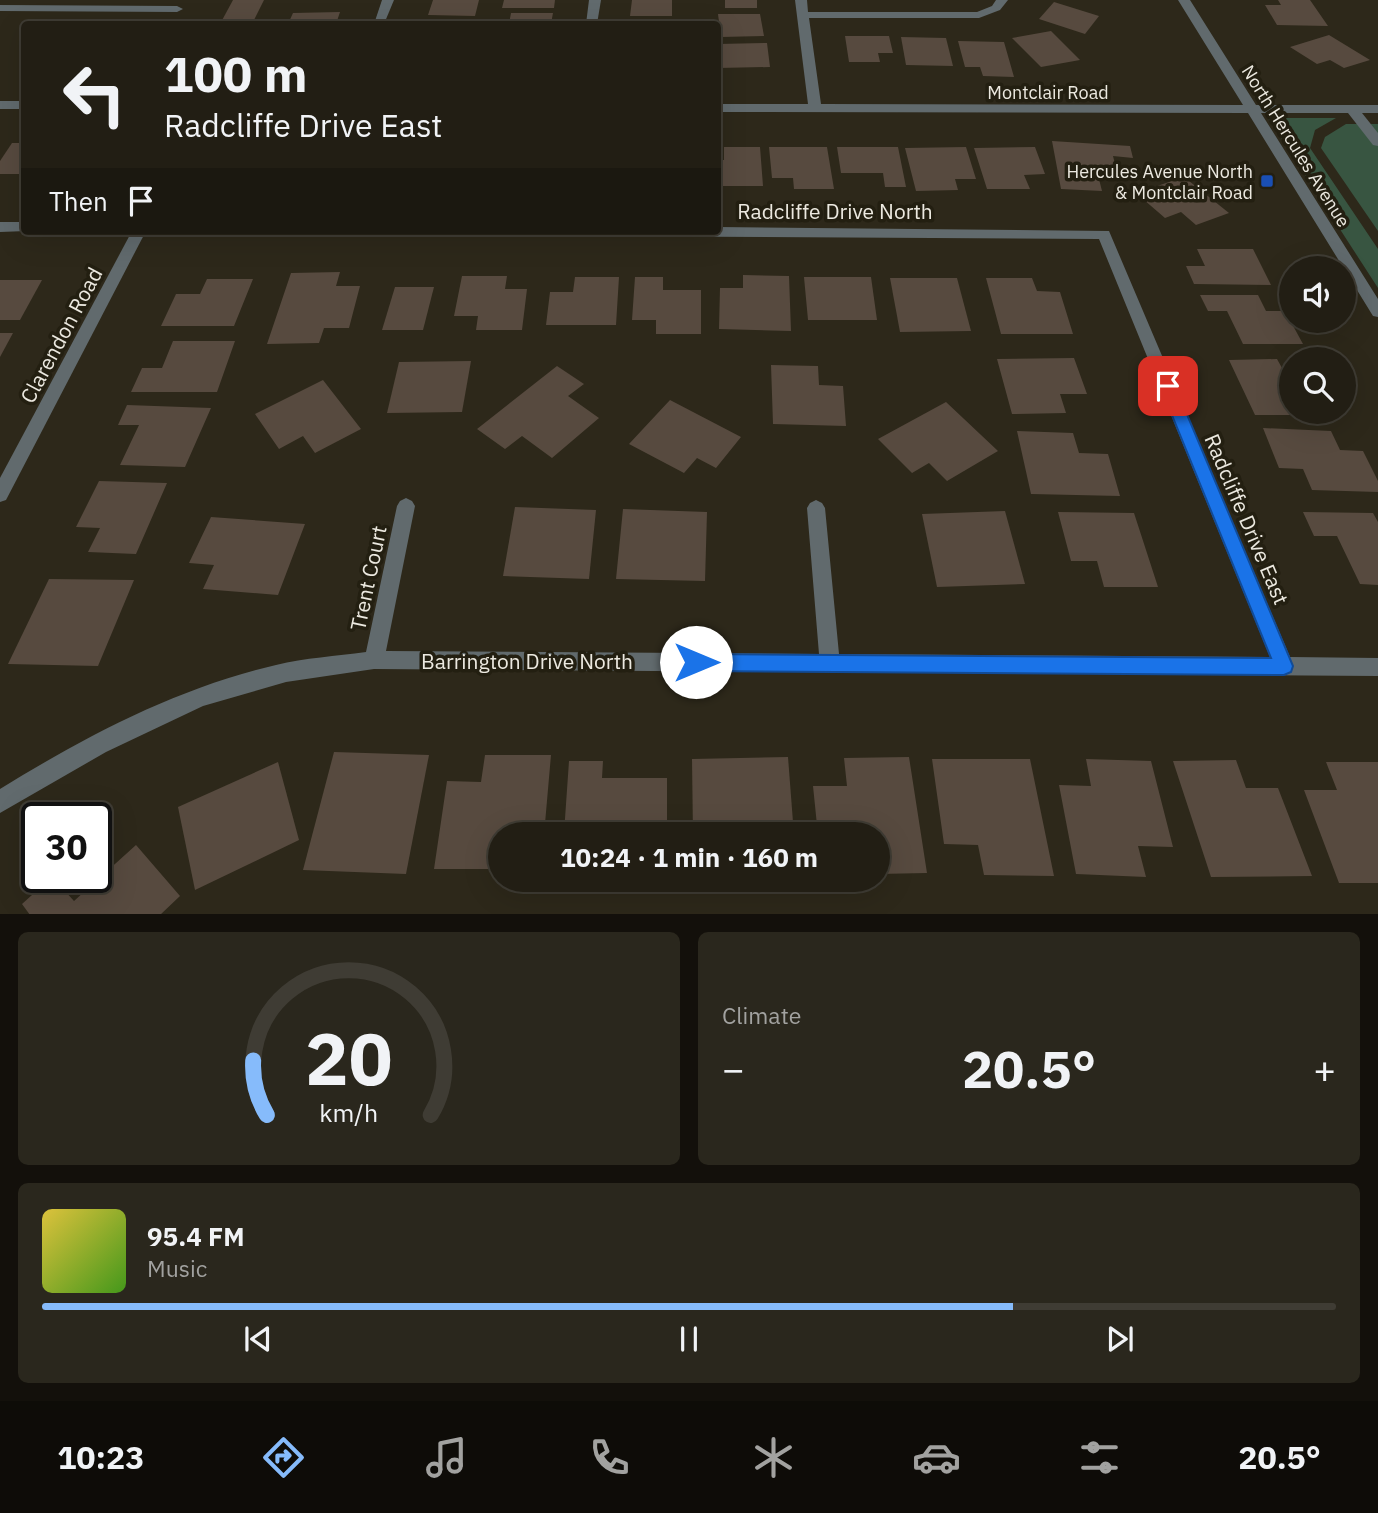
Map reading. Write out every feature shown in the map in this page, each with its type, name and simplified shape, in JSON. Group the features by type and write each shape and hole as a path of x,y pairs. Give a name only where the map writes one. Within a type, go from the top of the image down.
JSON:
{"street":[{"path":"380,21 388,0"},
{"path":"592,21 595,0"},
{"path":"800,0 816,108"},
{"path":"803,15 979,15 996,8 1002,0"},
{"name":"North Hercules Avenue","path":"1184,0 1378,312"},
{"path":"0,8 180,5"},
{"path":"171,21 180,5"},
{"path":"0,105 21,105"},
{"name":"Montclair Road","path":"721,108 1378,109"},
{"path":"1352,110 1378,142"},
{"path":"0,227 21,228"},
{"name":"Radcliffe Drive North","path":"721,232 1104,234"},
{"name":"Radcliffe Drive East","path":"1104,234 1284,666"},
{"name":"Clarendon Road","path":"0,495 137,235"},
{"name":"Trent Court","path":"374,660 406,506"},
{"path":"816,508 830,663"},
{"name":"Barrington Drive North","path":"0,802 74,755 179,705 274,675 374,660 1378,667"}],"green space":[{"path":"1268,118 1336,118 1315,130 1310,148 1378,249 1378,288"},
{"path":"1346,124 1378,124 1378,231 1321,148 1325,137"}],"building":[{"path":"233,0 264,0 254,21 222,21"},
{"path":"433,0 479,0 475,16 428,15"},
{"path":"504,0 555,0 554,8 502,8"},
{"path":"632,0 672,0 672,16 630,16"},
{"path":"725,0 757,0 757,8 725,8"},
{"path":"1278,0 1310,0 1328,26 1277,25 1265,5 1281,5"},
{"path":"1054,2 1099,16 1085,34 1039,19"},
{"path":"340,12 337,21 289,21 293,13"},
{"path":"511,13 553,13 552,21 510,21"},
{"path":"718,14 760,14 764,36 721,37"},
{"path":"647,20 689,20 689,21"},
{"path":"1051,31 1080,60 1041,67 1012,38"},
{"path":"1329,35 1370,60 1344,68 1330,60 1317,64 1290,47"},
{"path":"845,36 889,36 893,53 878,53 880,62 849,62"},
{"path":"901,37 946,38 953,66 906,65"},
{"path":"958,41 1004,42 1014,77 983,76 980,67 965,67"},
{"path":"767,43 770,67 721,68 721,44"},
{"path":"1052,141 1130,146 1133,158 1113,156 1119,180 1099,179 1102,191 1061,189"},
{"path":"12,143 21,143 21,174 0,174 0,161"},
{"path":"724,147 760,147 763,186 721,186 721,160 724,160"},
{"path":"769,147 827,147 834,189 794,189 793,178 772,178"},
{"path":"837,147 898,147 906,187 885,187 883,173 841,173"},
{"path":"966,147 976,179 955,179 958,190 916,191 905,148"},
{"path":"1035,147 1045,174 1024,175 1030,189 987,189 974,148"},
{"path":"1184,177 1229,213 1196,225 1181,212 1165,218 1136,193"},
{"path":"1197,249 1253,249 1271,285 1194,284 1186,266 1205,266"},
{"path":"340,272 336,286 360,286 349,328 324,328 319,343 267,344 291,273"},
{"path":"743,275 789,276 791,331 719,329 720,288 743,288"},
{"path":"462,276 507,276 505,289 527,289 522,330 476,330 478,316 454,316"},
{"path":"575,277 619,277 616,325 546,325 550,292 573,292"},
{"path":"635,277 663,277 663,290 701,290 701,334 656,334 656,320 632,320"},
{"path":"804,277 871,277 877,320 808,320"},
{"path":"890,278 957,278 971,331 900,332"},
{"path":"986,278 1032,278 1037,291 1060,292 1073,334 1001,334"},
{"path":"207,279 253,279 234,326 161,326 176,294 200,294"},
{"path":"0,280 42,280 20,320 0,320"},
{"path":"395,287 434,287 423,330 382,330"},
{"path":"1200,295 1258,295 1266,311 1279,311 1279,333 1297,333 1303,344 1243,344 1227,311 1208,311"},
{"path":"0,333 13,333 0,357"},
{"path":"173,341 235,341 217,392 131,392 142,368 162,368"},
{"path":"1074,358 1087,394 1060,394 1066,413 1012,414 997,359"},
{"path":"1277,359 1279,415 1255,415 1229,360"},
{"path":"471,361 462,412 387,413 399,362"},
{"path":"771,365 818,366 819,385 843,386 846,426 773,424"},
{"path":"557,366 584,384 568,396 599,418 552,458 522,436 505,449 477,429"},
{"path":"323,380 361,429 315,453 303,436 279,449 255,414"},
{"path":"670,400 741,437 716,468 697,458 684,473 629,444"},
{"path":"946,402 998,451 947,481 929,463 912,473 878,439"},
{"path":"127,405 211,408 185,467 120,465 139,425 118,425"},
{"path":"1263,428 1331,431 1340,450 1363,451 1378,481 1378,492 1312,490 1303,469 1279,468"},
{"path":"1017,431 1073,433 1079,453 1108,454 1120,496 1031,494"},
{"path":"99,481 167,483 136,554 88,552 100,528 76,527"},
{"path":"515,507 596,510 589,579 503,576"},
{"path":"623,509 707,512 705,581 616,579"},
{"path":"1005,511 1025,584 937,587 922,514"},
{"path":"1058,512 1134,513 1158,587 1104,587 1097,561 1071,561"},
{"path":"1303,512 1373,513 1378,522 1378,585 1360,584 1337,536 1314,536"},
{"path":"211,517 305,524 278,595 203,589 214,565 189,563"},
{"path":"49,579 134,580 98,666 8,664"},
{"path":"334,752 429,755 406,874 303,870"},
{"path":"485,755 551,755 545,822 488,822 488,869 434,869 447,781 481,782"},
{"path":"788,757 793,822 693,822 692,759"},
{"path":"909,757 927,873 890,874 890,822 817,822 813,786 847,786 844,758"},
{"path":"932,759 1030,759 1054,876 984,875 978,845 944,844"},
{"path":"1086,759 1151,761 1173,847 1138,846 1146,877 1076,874 1059,785 1091,786"},
{"path":"1236,760 1246,788 1278,788 1312,876 1211,877 1173,761"},
{"path":"569,761 603,761 602,778 667,778 667,822 565,822"},
{"path":"278,762 299,840 195,890 178,807"},
{"path":"1326,762 1378,762 1378,883 1339,883 1304,790 1337,790"},
{"path":"136,845 180,896 161,914 29,914 22,904 34,893 67,893 74,901 83,893 112,893 112,867"}],"place":[{"name":"Hercules Avenue North & Montclair Road","path":"1267,181"}],"route":[{"path":"696,662 1284,666 1168,386"}]}
